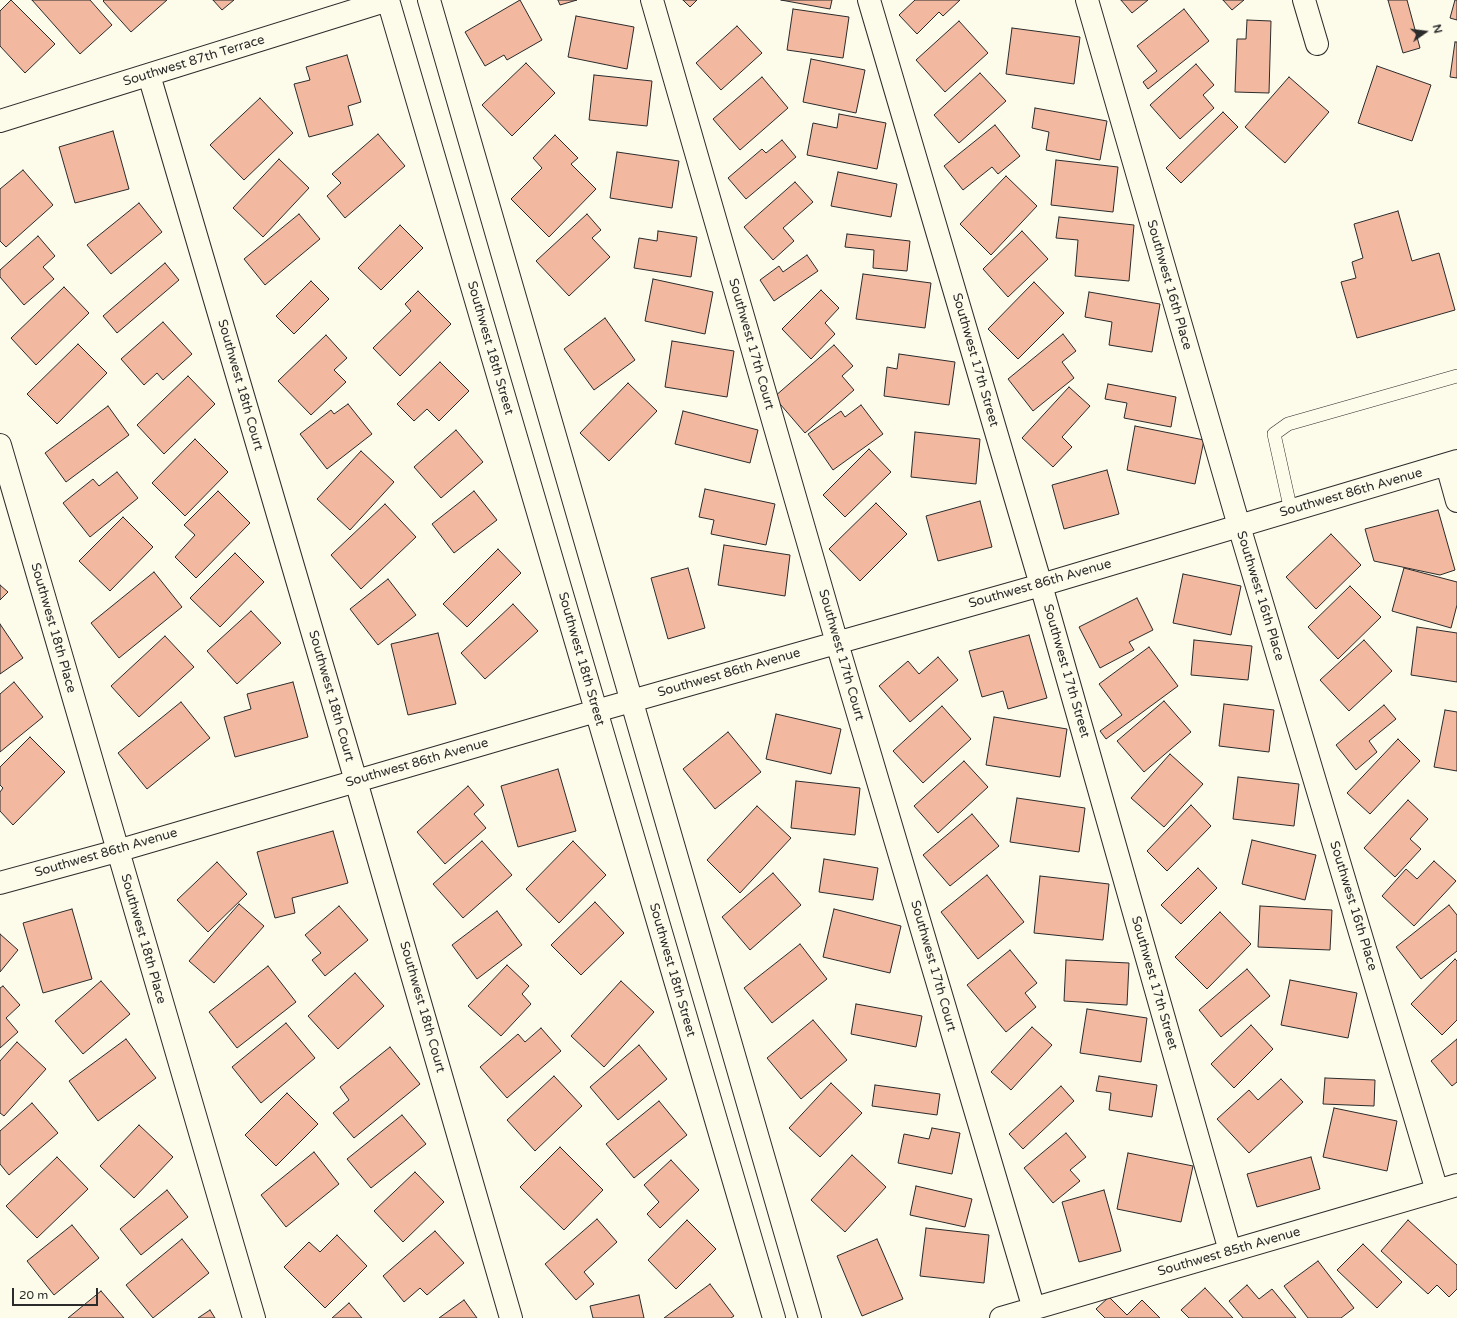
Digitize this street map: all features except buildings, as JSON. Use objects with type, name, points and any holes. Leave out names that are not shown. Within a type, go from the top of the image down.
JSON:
[{"type":"street","name":"Southwest 87th Terrace","points":[[0,121],[388,0]]},
{"type":"street","name":"Southwest 18th Street","points":[[388,0],[774,1318]]},
{"type":"street","points":[[430,0],[810,1318]]},
{"type":"street","name":"Southwest 17th Court","points":[[652,0],[837,643],[1034,1309]]},
{"type":"street","name":"Southwest 17th Street","points":[[870,0],[1041,585],[1230,1252]]},
{"type":"street","name":"Southwest 16th Place","points":[[1087,0],[1239,526],[1447,1188]]},
{"type":"street","points":[[1304,0],[1317,44]]},
{"type":"street","name":"Southwest 18th Court","points":[[149,75],[356,781],[511,1318]]},
{"type":"street","name":"Southwest 18th Place","points":[[0,445],[254,1318]]},
{"type":"street","points":[[1452,463],[1457,501]]},
{"type":"street","name":"Southwest 86th Avenue","points":[[0,883],[117,851],[632,700],[1041,585],[1452,463]]},
{"type":"street","name":"Southwest 85th Avenue","points":[[1001,1318],[1447,1188]]},
{"type":"lane","points":[[1291,511],[1274,434],[1288,424],[1457,376]]}]
